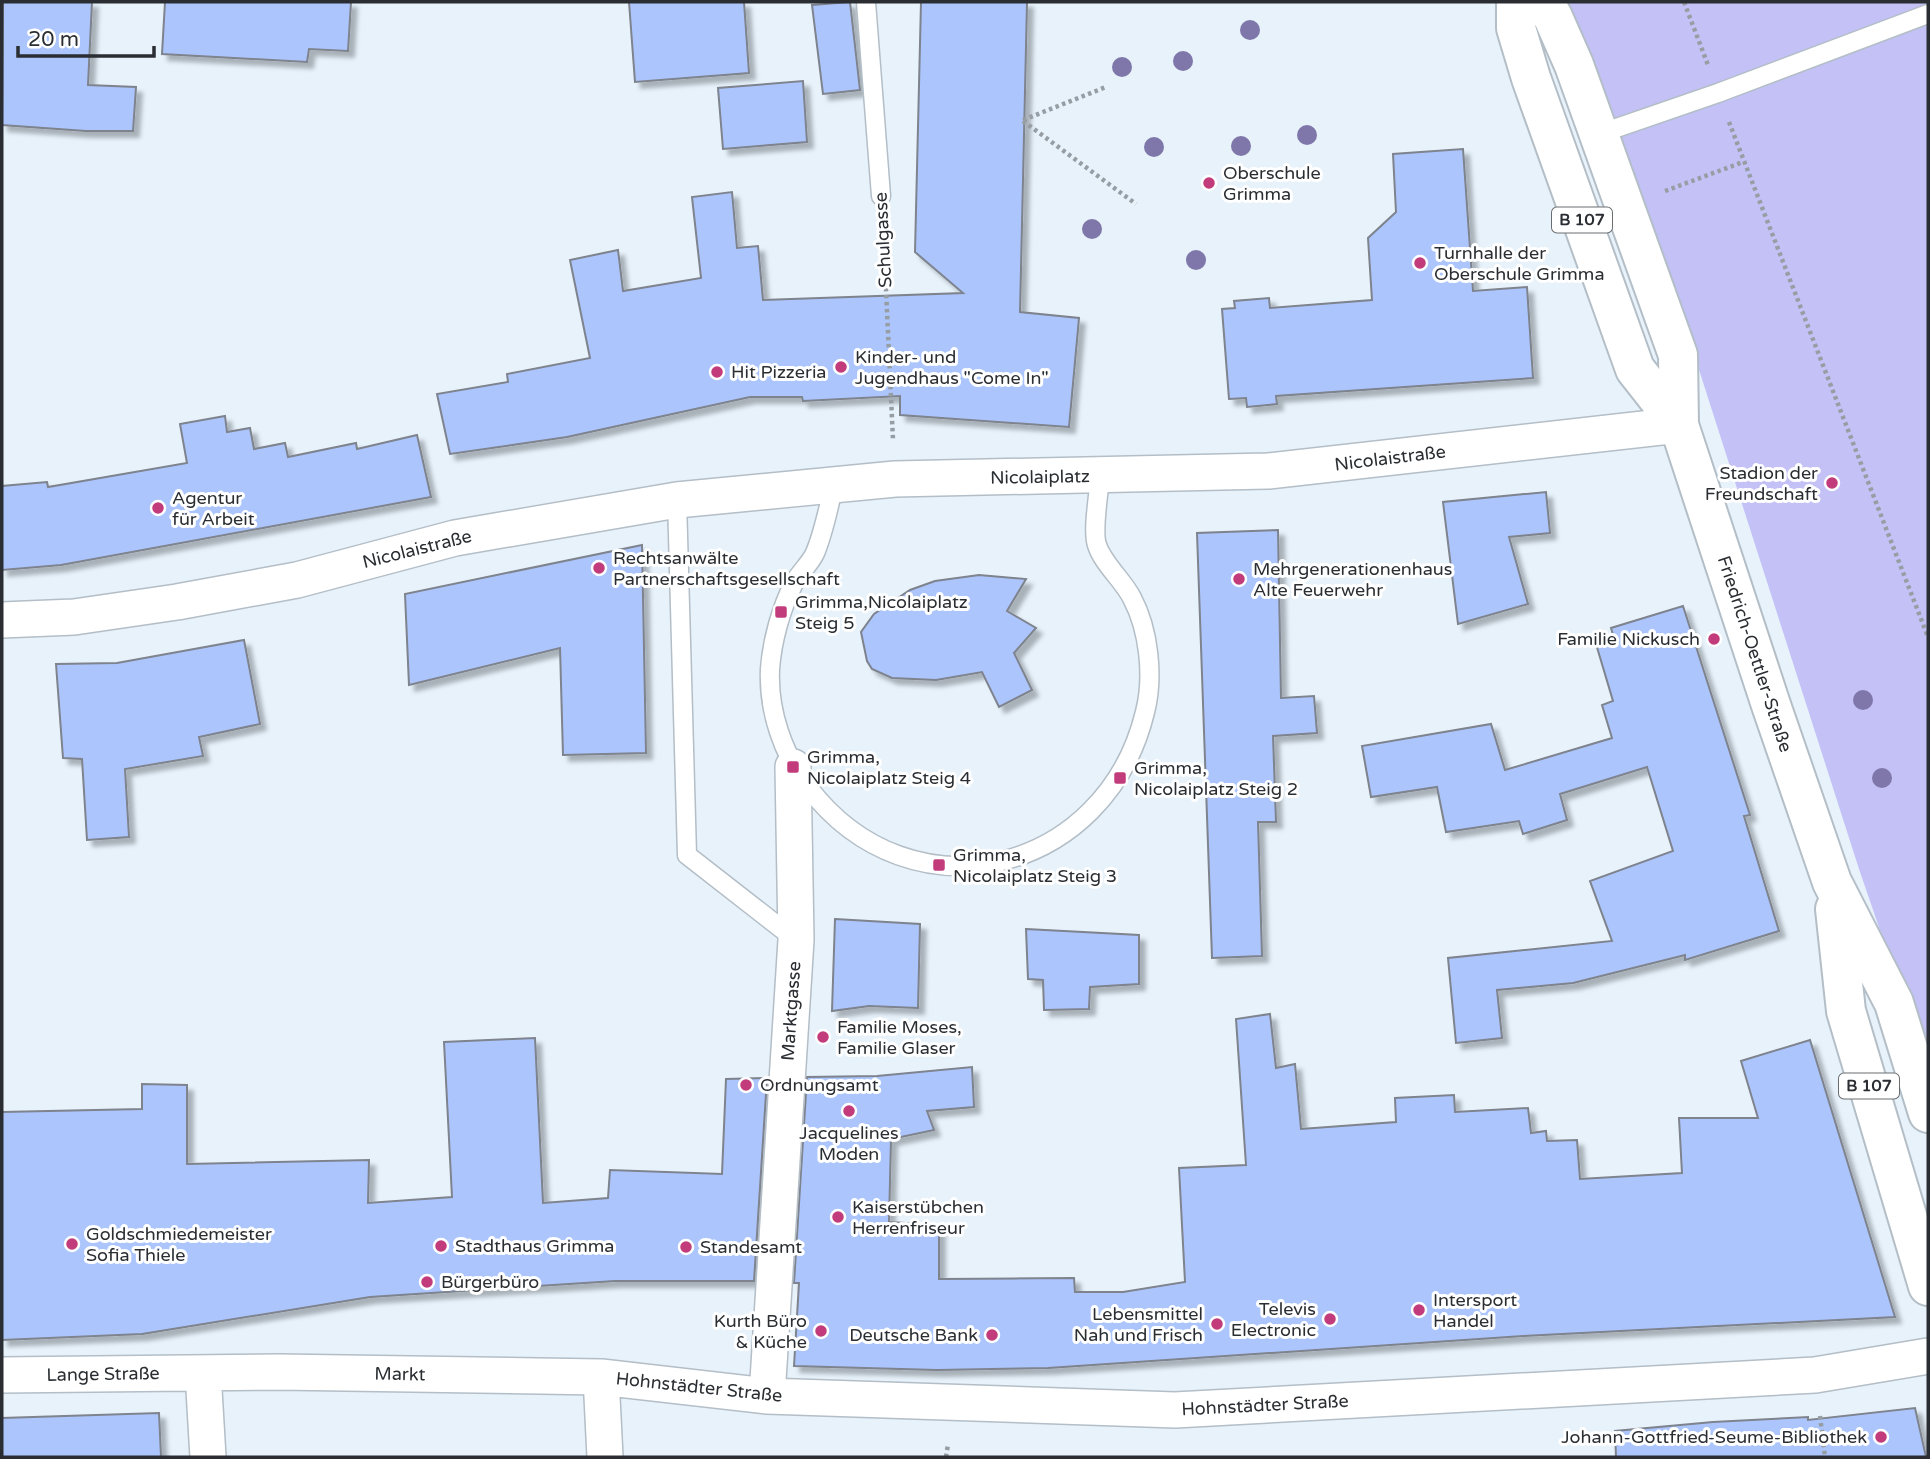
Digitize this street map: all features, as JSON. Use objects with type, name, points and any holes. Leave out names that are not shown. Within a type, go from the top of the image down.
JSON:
[{"type":"main road","name":"Friedrich-Oettler-Straße","points":[[1516,2],[1516,28],[1531,78],[1635,369],[1679,425]]},
{"type":"main road","name":"Friedrich-Oettler-Straße","points":[[1539,2],[1552,15],[1599,134],[1678,355],[1679,425],[1832,882],[1894,1003],[1928,1113]]},
{"type":"main road","name":"Friedrich-Oettler-Straße","points":[[1832,882],[1846,1011],[1928,1286]]},
{"type":"street","name":"Nicolaistraße","points":[[1100,476],[1268,471],[1679,425]]},
{"type":"street","name":"Nicolaiplatz","points":[[834,486],[895,479],[1100,476]]},
{"type":"street","name":"Nicolaistraße","points":[[2,620],[74,617],[177,603],[297,580],[455,538],[677,500],[834,486]]},
{"type":"street","name":"Marktgasse","points":[[767,1396],[796,940],[793,767]]},
{"type":"street","name":"Hohnstädter Straße","points":[[600,1377],[767,1396],[953,1405],[1175,1410],[1815,1375],[1928,1356]]},
{"type":"street","name":"Lange Straße","points":[[2,1375],[204,1373]]},
{"type":"street","name":"Markt","points":[[204,1373],[600,1377]]},
{"type":"street","points":[[204,1373],[208,1457]]},
{"type":"street","points":[[600,1377],[605,1457]]},
{"type":"lane","name":"Schulgasse","points":[[866,2],[881,197]]},
{"type":"lane","points":[[1599,134],[1718,93],[1928,14]]},
{"type":"lane","name":"Nicolaiplatz","points":[[834,486],[815,554],[795,581],[781,612],[770,669],[776,723],[793,767],[825,810],[859,837],[913,860],[939,865],[988,864],[1033,851],[1074,828],[1099,805],[1120,778],[1137,744],[1146,708],[1149,666],[1144,632],[1133,599],[1097,544],[1100,476]]},
{"type":"lane","points":[[677,500],[687,855],[796,940]]},
{"type":"path","points":[[1684,2],[1743,162],[1928,637]]},
{"type":"path","points":[[1106,87],[1023,121],[1136,204]]},
{"type":"path","points":[[1625,206],[1743,162]]},
{"type":"path","name":"Schulgasse","points":[[881,197],[895,479]]},
{"type":"shaded area","name":"Stadion der Freundschaft","points":[[1566,2],[1928,2],[1928,1070],[1859,869],[1693,351]]},
{"type":"building","points":[[3,2],[92,2],[88,85],[136,87],[133,131],[86,131],[2,125]]},
{"type":"building","points":[[165,2],[351,2],[348,51],[309,49],[307,62],[162,54]]},
{"type":"building","points":[[629,2],[744,2],[749,73],[635,82]]},
{"type":"building","points":[[850,2],[860,90],[823,94],[812,5]]},
{"type":"building","points":[[921,2],[1027,2],[1020,312],[1079,318],[1069,427],[900,415],[900,396],[803,401],[802,397],[750,397],[567,437],[450,454],[437,394],[508,382],[507,374],[590,358],[570,260],[618,250],[623,291],[701,278],[692,197],[732,192],[737,248],[758,246],[763,300],[963,293],[915,252]]},
{"type":"building","points":[[803,81],[807,142],[723,149],[718,88]]},
{"type":"building","name":"Turnhalle der Oberschule Grimma","points":[[1463,149],[1473,291],[1527,287],[1533,378],[1276,396],[1277,404],[1247,407],[1246,398],[1229,399],[1222,309],[1235,308],[1234,301],[1269,298],[1270,308],[1372,300],[1368,238],[1396,212],[1393,154]]},
{"type":"building","points":[[225,416],[227,432],[250,428],[254,449],[285,443],[288,457],[356,443],[357,449],[417,435],[431,497],[61,565],[2,570],[2,486],[47,482],[48,487],[187,463],[180,424]]},
{"type":"building","points":[[1546,492],[1550,533],[1509,537],[1528,604],[1458,624],[1443,502]]},
{"type":"building","points":[[1278,530],[1281,698],[1314,696],[1317,733],[1273,736],[1276,822],[1258,822],[1262,956],[1212,958],[1197,533]]},
{"type":"building","points":[[642,545],[646,753],[563,755],[560,648],[409,685],[405,594]]},
{"type":"building","points":[[979,575],[1026,579],[1007,611],[1036,628],[1014,653],[1032,690],[999,707],[982,672],[936,680],[892,678],[872,669],[867,661],[861,632],[874,614],[910,590],[935,581]]},
{"type":"building","points":[[1683,606],[1750,815],[1744,816],[1779,931],[1685,960],[1685,955],[1573,983],[1497,990],[1502,1038],[1456,1043],[1448,958],[1612,941],[1590,881],[1673,851],[1647,767],[1560,794],[1567,820],[1523,834],[1519,821],[1446,832],[1437,787],[1371,797],[1362,746],[1491,724],[1505,770],[1612,738],[1602,705],[1613,701],[1596,644],[1614,638],[1611,628]]},
{"type":"building","points":[[244,640],[260,724],[199,737],[203,756],[125,769],[129,837],[87,840],[82,759],[63,758],[56,664],[117,663]]},
{"type":"building","points":[[835,919],[920,924],[918,1008],[869,1006],[832,1011]]},
{"type":"building","points":[[1026,929],[1139,935],[1139,984],[1090,987],[1089,1009],[1044,1010],[1043,980],[1028,979]]},
{"type":"building","points":[[1270,1014],[1276,1068],[1295,1064],[1301,1129],[1396,1122],[1395,1098],[1454,1095],[1455,1112],[1528,1108],[1531,1133],[1546,1131],[1547,1141],[1577,1140],[1580,1179],[1682,1173],[1679,1118],[1758,1118],[1741,1061],[1810,1040],[1895,1317],[1523,1336],[1048,1368],[937,1370],[794,1366],[799,1283],[794,1283],[807,1077],[877,1076],[972,1067],[974,1107],[927,1111],[934,1130],[891,1139],[889,1222],[939,1225],[939,1279],[1074,1278],[1075,1292],[1123,1292],[1185,1282],[1179,1168],[1246,1165],[1236,1019]]},
{"type":"building","points":[[535,1038],[543,1203],[608,1198],[610,1170],[722,1174],[726,1079],[767,1078],[754,1281],[615,1281],[370,1297],[142,1334],[2,1340],[2,1112],[142,1109],[142,1084],[187,1085],[187,1164],[369,1160],[368,1203],[452,1197],[444,1042]]},
{"type":"building","points":[[1915,1408],[1926,1457],[1616,1457],[1615,1431],[1713,1422],[1808,1417],[1808,1420]]},
{"type":"building","points":[[159,1413],[161,1457],[2,1457],[2,1418]]},
{"type":"place","name":"Oberschule Grimma","points":[[1209,183]]},
{"type":"place","name":"Turnhalle der Oberschule Grimma","points":[[1420,263]]},
{"type":"place","name":"Kinder- und Jugendhaus \"Come In\"","points":[[841,367]]},
{"type":"place","name":"Hit Pizzeria","points":[[717,372]]},
{"type":"place","name":"Stadion der Freundschaft","points":[[1832,483]]},
{"type":"place","name":"Agentur für Arbeit","points":[[158,508]]},
{"type":"place","name":"Rechtsanwälte Partnerschaftsgesellschaft","points":[[599,568]]},
{"type":"place","name":"Mehrgenerationenhaus Alte Feuerwehr","points":[[1239,579]]},
{"type":"place","name":"Grimma,Nicolaiplatz Steig 5","points":[[781,612]]},
{"type":"place","name":"Familie Nickusch","points":[[1714,639]]},
{"type":"place","name":"Grimma, Nicolaiplatz Steig 4","points":[[793,767]]},
{"type":"place","name":"Grimma, Nicolaiplatz Steig 2","points":[[1120,778]]},
{"type":"place","name":"Grimma, Nicolaiplatz Steig 3","points":[[939,865]]},
{"type":"place","name":"Familie Moses, Familie Glaser","points":[[823,1037]]},
{"type":"place","name":"Ordnungsamt","points":[[746,1085]]},
{"type":"place","name":"Jacquelines Moden","points":[[849,1111]]},
{"type":"place","name":"Kaiserstübchen Herrenfriseur","points":[[838,1217]]},
{"type":"place","name":"Goldschmiedemeister Sofia Thiele","points":[[72,1244]]},
{"type":"place","name":"Stadthaus Grimma","points":[[441,1246]]},
{"type":"place","name":"Standesamt","points":[[686,1247]]},
{"type":"place","name":"Bürgerbüro","points":[[427,1282]]},
{"type":"place","name":"Intersport Handel","points":[[1419,1310]]},
{"type":"place","name":"Televis Electronic","points":[[1330,1319]]},
{"type":"place","name":"Lebensmittel Nah und Frisch","points":[[1217,1324]]},
{"type":"place","name":"Kurth Büro & Küche","points":[[821,1331]]},
{"type":"place","name":"Deutsche Bank","points":[[992,1335]]},
{"type":"place","name":"Johann-Gottfried-Seume-Bibliothek","points":[[1881,1437]]}]
